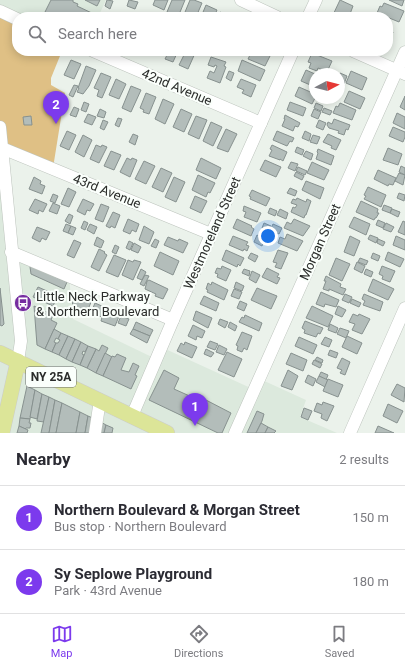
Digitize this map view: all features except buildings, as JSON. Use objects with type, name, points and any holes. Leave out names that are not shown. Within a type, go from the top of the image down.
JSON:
[{"type":"main road","name":"NY 25A","points":[[0,353],[132,416],[150,429],[167,433]]},
{"type":"main road","points":[[2,433],[18,361]]},
{"type":"street","points":[[241,0],[266,12]]},
{"type":"street","points":[[310,12],[316,0]]},
{"type":"street","points":[[0,12],[12,17]]},
{"type":"street","name":"Morgan Street","points":[[235,433],[401,72],[405,52]]},
{"type":"street","name":"42nd Avenue","points":[[105,56],[261,123]]},
{"type":"street","name":"Westmoreland Street","points":[[132,416],[173,320],[291,56]]},
{"type":"street","points":[[364,56],[401,72]]},
{"type":"street","points":[[0,127],[21,344],[18,361]]},
{"type":"street","name":"43rd Avenue","points":[[2,148],[211,234]]},
{"type":"street","points":[[11,252],[173,320]]},
{"type":"street","points":[[350,433],[405,308]]},
{"type":"street","points":[[95,433],[100,400]]},
{"type":"shaded area","points":[[0,0],[106,0],[100,12],[12,12],[12,15],[0,11]]},
{"type":"shaded area","points":[[0,11],[12,17],[12,56],[60,56],[51,78],[51,85],[65,93],[53,168],[2,148],[0,127]]},
{"type":"shaded area","points":[[0,165],[11,252],[69,276],[73,319],[156,359],[161,347],[255,390],[260,379],[306,400],[300,417],[337,433],[0,433]]},
{"type":"place","name":"Sy Seplowe Playground","points":[[56,124]]},
{"type":"place","name":"Little Neck Parkway & Northern Boulevard","points":[[23,303]]},
{"type":"place","name":"Northern Boulevard & Morgan Street","points":[[195,426]]}]
